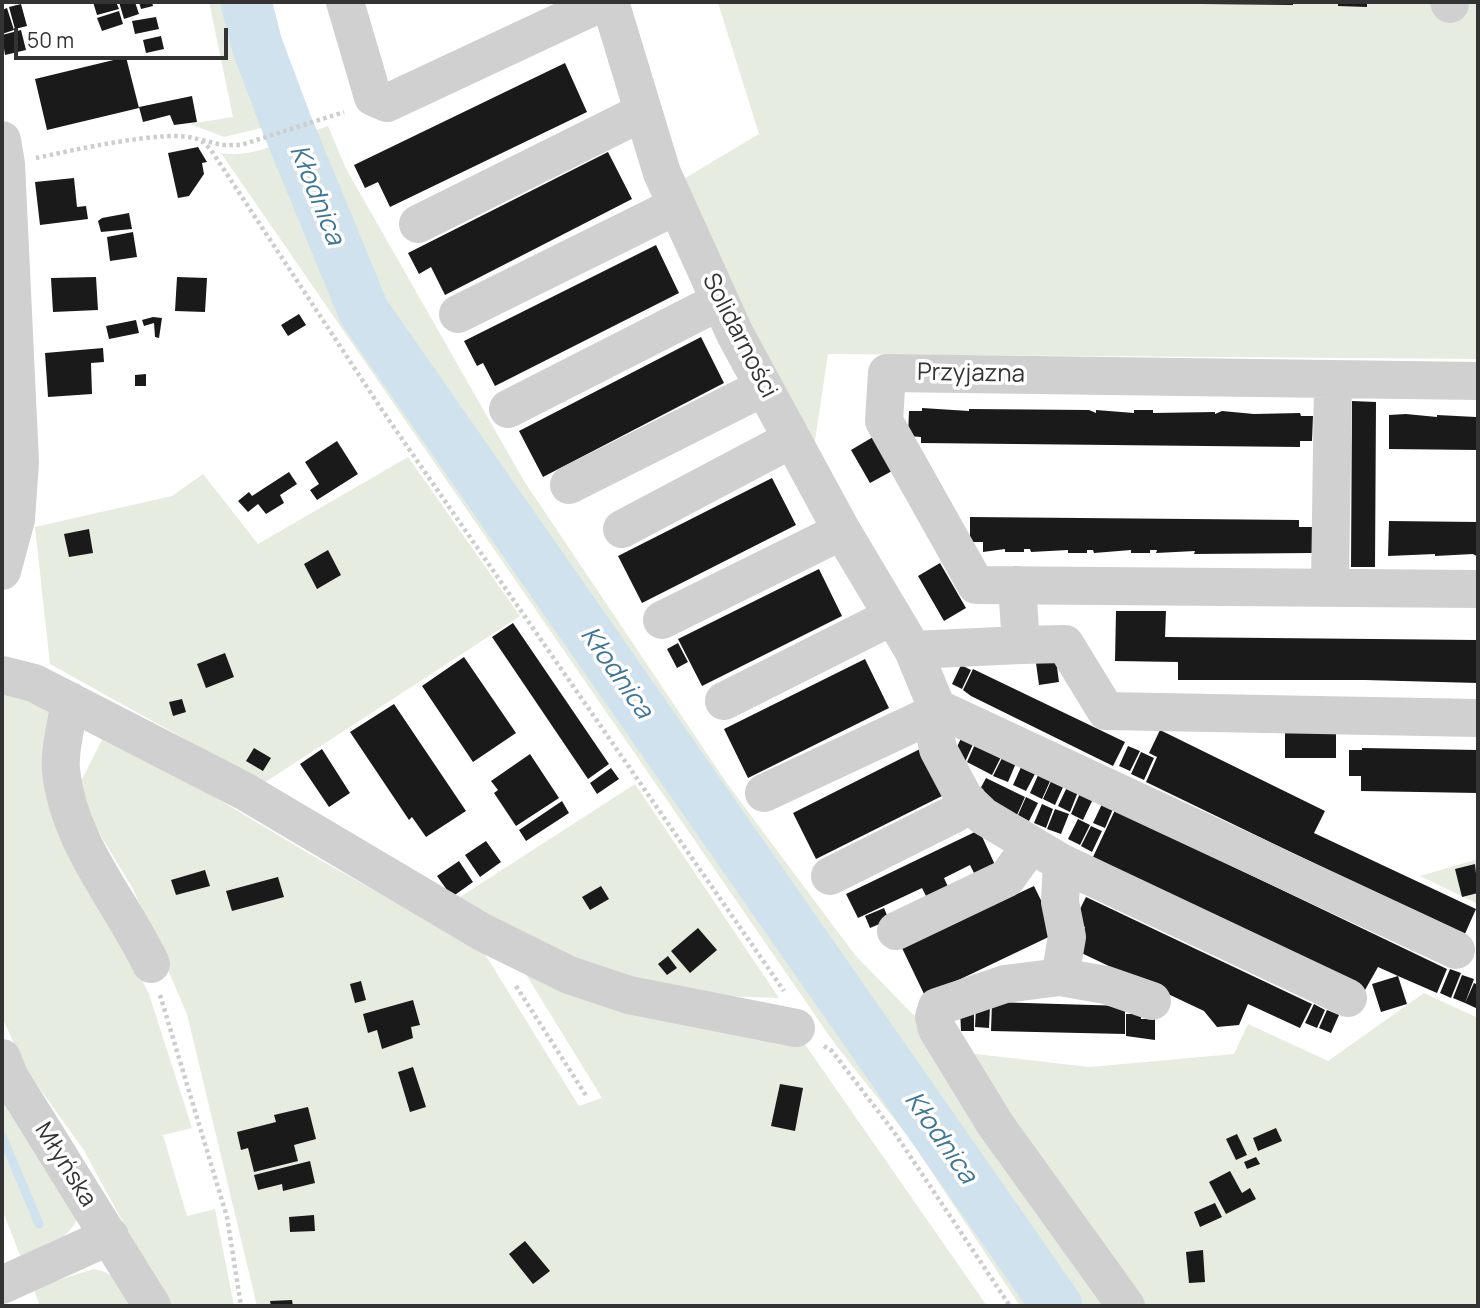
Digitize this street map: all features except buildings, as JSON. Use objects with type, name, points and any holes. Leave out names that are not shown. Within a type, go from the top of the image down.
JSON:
[{"type":"street","points":[[345,2],[373,97],[387,103],[603,2]]},
{"type":"street","name":"Solidarności","points":[[610,2],[662,173],[676,206],[764,387],[842,531],[913,650],[934,711],[938,749],[969,802]]},
{"type":"street","points":[[418,225],[643,112]]},
{"type":"street","points":[[2,571],[16,519],[20,462],[4,152]]},
{"type":"street","points":[[458,314],[676,206]]},
{"type":"street","points":[[508,409],[720,301]]},
{"type":"street","name":"Przyjazna","points":[[1478,381],[887,373],[884,421],[976,585],[1330,585],[1478,589]]},
{"type":"street","points":[[1330,585],[1333,379]]},
{"type":"street","points":[[569,485],[764,387]]},
{"type":"street","points":[[622,529],[792,439]]},
{"type":"street","points":[[662,620],[842,531]]},
{"type":"street","points":[[1017,585],[1021,645]]},
{"type":"street","points":[[724,701],[893,616]]},
{"type":"street","points":[[913,650],[1065,645],[1106,711],[1478,718]]},
{"type":"street","points":[[2,675],[34,683],[244,791],[481,932],[569,975],[629,995],[796,1028]]},
{"type":"street","points":[[70,701],[60,769],[71,814],[92,862],[134,928],[151,964]]},
{"type":"street","points":[[764,793],[934,711],[1456,950]]},
{"type":"street","points":[[830,876],[956,813],[969,802],[983,816],[1046,854],[1348,998]]},
{"type":"street","points":[[896,931],[1007,877],[1046,854]]},
{"type":"street","points":[[1046,854],[1068,937],[1059,977]]},
{"type":"street","points":[[1126,1306],[995,1124],[937,1029],[934,1017],[937,1007],[1005,984],[1059,977],[1106,985],[1152,1001]]},
{"type":"street","name":"Młyńska","points":[[4,1071],[152,1306]]},
{"type":"street","points":[[2,1286],[110,1236]]},
{"type":"path","points":[[4,152],[184,136],[222,145],[257,141],[339,115]]},
{"type":"path","points":[[200,139],[213,153],[382,410],[788,998],[796,1028],[832,1051],[894,1132],[1010,1306]]},
{"type":"path","points":[[151,964],[227,1217],[241,1306]]},
{"type":"path","points":[[510,976],[587,1097]]},
{"type":"shaded area","points":[[209,2],[239,2],[278,124],[224,137],[190,124],[233,117]]},
{"type":"shaded area","points":[[1478,2],[1478,359],[828,354],[813,454],[680,181],[759,134],[718,3]]},
{"type":"shaded area","points":[[328,126],[345,167],[524,481],[726,782],[855,955],[937,1039],[1113,1306],[1076,1306],[741,820],[384,312],[347,240],[305,134]]},
{"type":"shaded area","points":[[285,142],[355,311],[1048,1306],[1020,1306],[910,1139],[835,1044],[221,153],[246,153]]},
{"type":"shaded area","points":[[408,457],[520,616],[264,783],[50,664],[35,527],[172,496],[203,474],[258,544]]},
{"type":"shaded area","points":[[2,687],[58,708],[102,900],[149,994],[192,1128],[163,1135],[187,1216],[215,1209],[234,1306],[169,1306],[83,1149],[25,1068],[2,1017]]},
{"type":"shaded area","points":[[106,732],[313,856],[483,951],[579,1106],[602,1098],[516,958],[804,1043],[987,1306],[257,1306],[187,1014],[133,889],[83,806],[79,785]]},
{"type":"shaded area","points":[[635,784],[779,998],[691,995],[588,964],[457,899]]},
{"type":"shaded area","points":[[1478,859],[1478,904],[1420,876]]},
{"type":"shaded area","points":[[1424,993],[1478,1018],[1478,1306],[1136,1306],[949,1051],[1090,1067],[1234,1054],[1248,1024],[1328,1061]]},
{"type":"shaded area","points":[[2,1101],[77,1220],[60,1239],[21,1258],[2,1209]]},
{"type":"shaded area","points":[[94,1269],[113,1278],[134,1306],[40,1306],[33,1288]]},
{"type":"waterway","name":"Kłodnica","points":[[246,2],[257,45],[287,125],[364,312],[1057,1306]]},
{"type":"waterway","points":[[2,1136],[39,1224]]}]
